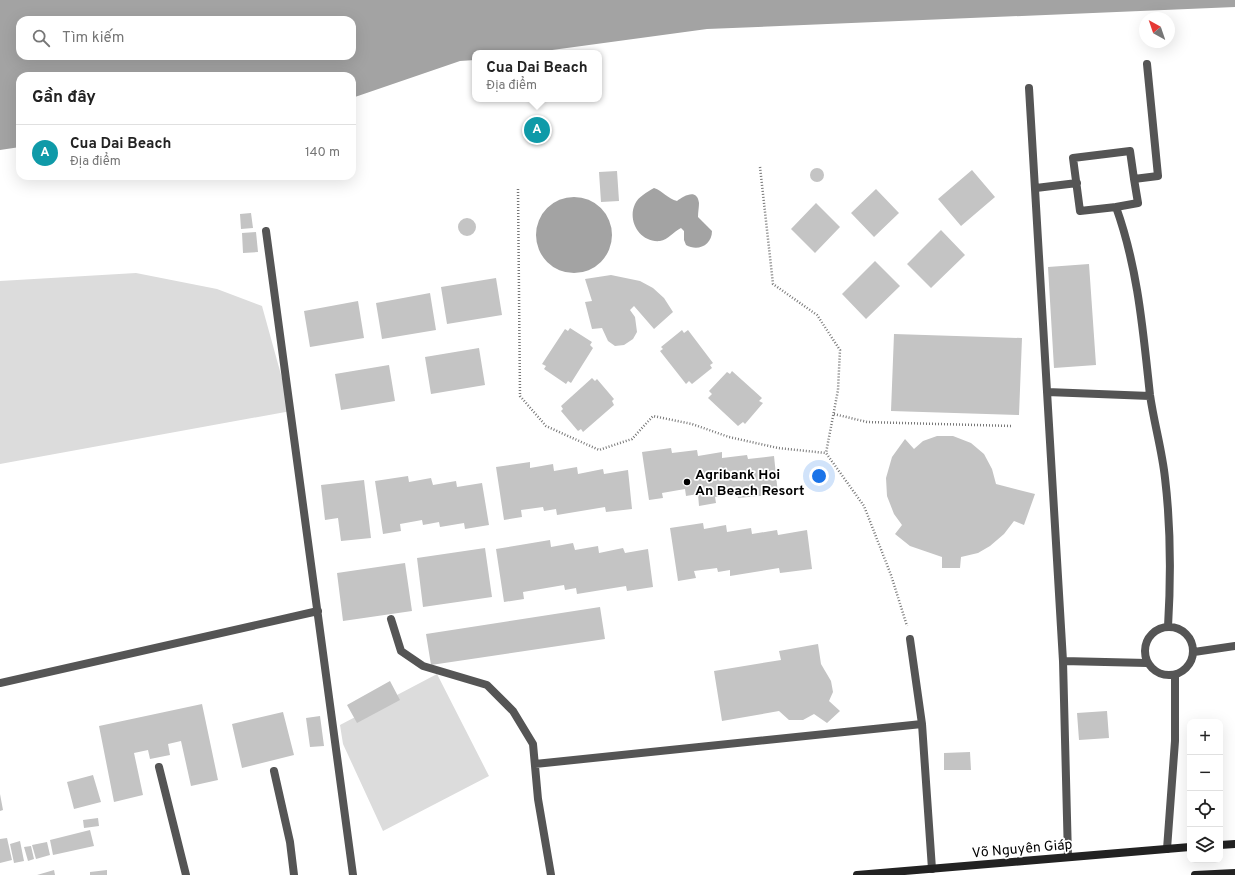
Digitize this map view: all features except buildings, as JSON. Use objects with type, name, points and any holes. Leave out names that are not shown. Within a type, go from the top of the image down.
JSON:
[{"type":"main road","points":[[1223,845],[1235,844]]},
{"type":"main road","name":"Võ Nguyên Giáp","points":[[857,875],[932,872],[1068,857],[1187,847]]},
{"type":"main road","points":[[1195,875],[1235,872]]},
{"type":"street","points":[[1134,179],[1158,176],[1147,64]]},
{"type":"street","points":[[1030,88],[1063,661],[1068,857]]},
{"type":"street","points":[[1130,151],[1138,203],[1080,211],[1077,183],[1074,158],[1130,151]]},
{"type":"street","points":[[1036,188],[1077,183]]},
{"type":"street","points":[[1116,207],[1125,233],[1136,281],[1146,351],[1150,396],[1165,477],[1170,525],[1168,627]]},
{"type":"street","points":[[266,230],[353,875]]},
{"type":"street","points":[[1047,392],[1150,396]]},
{"type":"street","points":[[0,682],[318,611]]},
{"type":"street","points":[[391,619],[401,650],[423,666],[487,685],[513,711],[534,744],[538,799],[551,875]]},
{"type":"street","points":[[1168,627],[1176,628],[1189,637],[1194,652],[1188,667],[1175,676],[1159,674],[1147,663],[1145,647],[1153,633],[1168,627]]},
{"type":"street","points":[[910,638],[922,724],[932,872]]},
{"type":"street","points":[[1194,652],[1235,646]]},
{"type":"street","points":[[1063,661],[1147,663]]},
{"type":"street","points":[[1167,848],[1175,741],[1175,676]]},
{"type":"street","points":[[535,764],[922,724]]},
{"type":"street","points":[[159,767],[186,875]]},
{"type":"street","points":[[274,770],[290,842],[294,875]]},
{"type":"path","points":[[760,167],[774,284],[817,315],[840,350],[838,390],[826,453]]},
{"type":"path","points":[[518,189],[520,396],[546,426],[599,450],[632,439],[653,416],[692,424],[729,437],[764,445],[826,453],[864,506],[891,575],[910,638]]},
{"type":"path","points":[[834,414],[867,422],[1012,426]]},
{"type":"shaded area","points":[[0,0],[1235,0],[1235,7],[707,29],[552,50],[472,50],[472,60],[460,61],[356,97],[356,72],[16,72],[16,148],[0,150]]},
{"type":"shaded area","points":[[654,188],[671,199],[677,201],[690,194],[693,194],[698,198],[698,217],[712,231],[710,240],[704,246],[695,248],[686,245],[684,240],[684,231],[681,228],[666,239],[660,241],[653,241],[641,235],[634,224],[633,211],[638,199]]},
{"type":"shaded area","points":[[574,197],[588,200],[601,208],[609,221],[612,235],[609,249],[601,262],[588,270],[574,273],[560,270],[547,262],[539,249],[536,235],[539,221],[547,208],[560,200]]},
{"type":"shaded area","points":[[136,273],[217,289],[262,306],[291,411],[0,464],[0,281]]},
{"type":"shaded area","points":[[437,674],[489,776],[383,831],[343,744],[340,725]]},
{"type":"place","name":"Cua Dai Beach","points":[[537,130]]},
{"type":"place","name":"Agribank Hoi An Beach Resort","points":[[687,482]]}]
